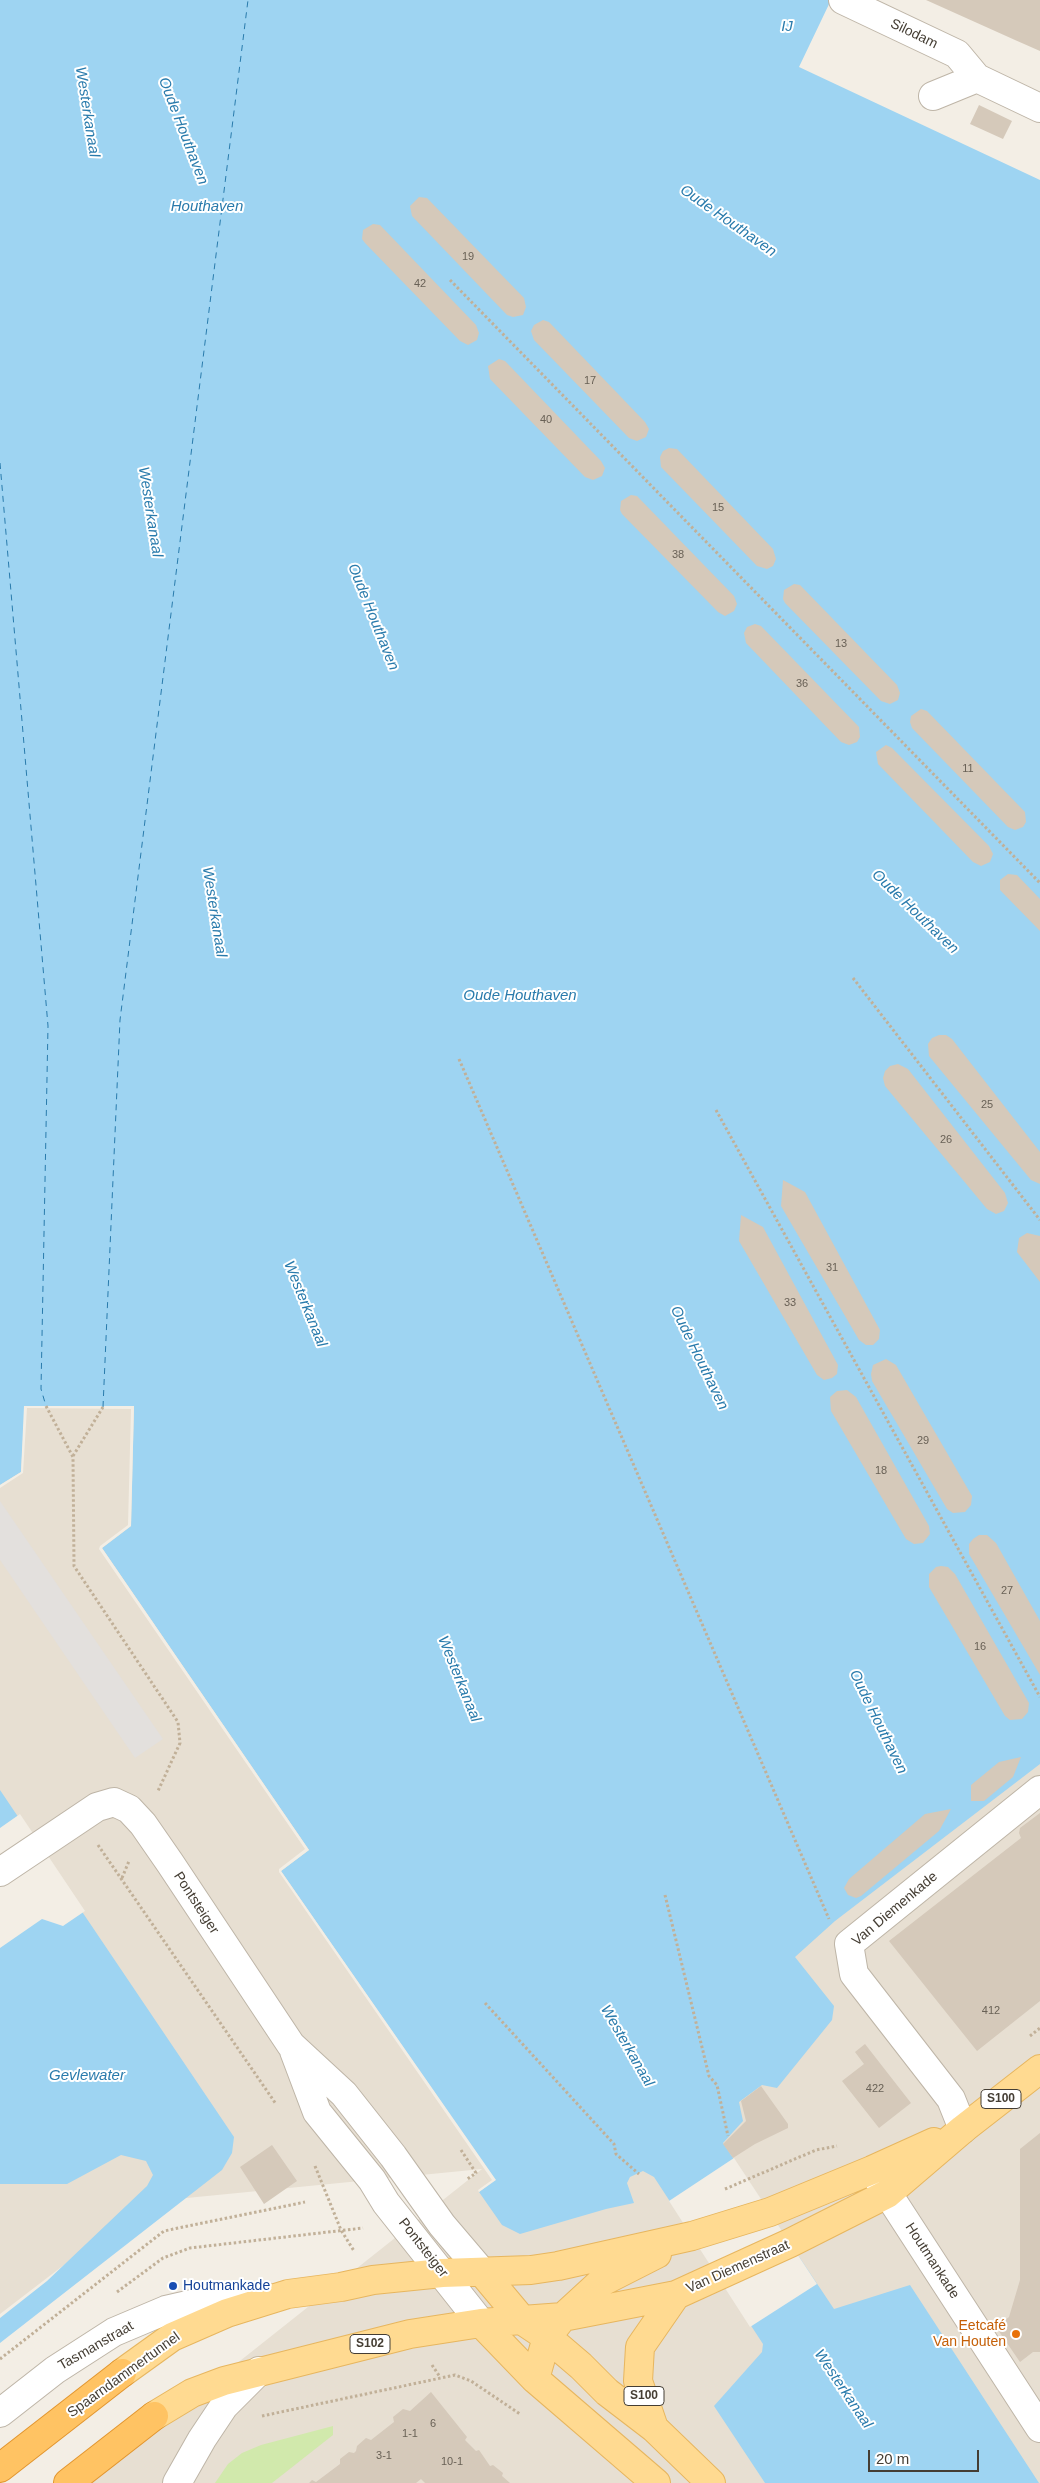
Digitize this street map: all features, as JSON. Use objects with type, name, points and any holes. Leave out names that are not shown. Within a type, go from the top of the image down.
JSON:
[{"type":"highway","name":"Spaarndammertunnel","points":[[0,2468],[122,2373]]},
{"type":"highway","name":"S102","points":[[68,2483],[154,2416]]},
{"type":"main road","name":"Van Diemenstraat","points":[[481,2323],[522,2320],[555,2327],[676,2295],[718,2276],[790,2243],[887,2194],[1040,2069]]},
{"type":"main road","name":"Van Diemenstraat","points":[[442,2273],[558,2266],[692,2236],[770,2212],[963,2130]]},
{"type":"main road","name":"S100","points":[[692,2236],[600,2283],[555,2327],[581,2366],[606,2392],[654,2428],[711,2483]]},
{"type":"main road","points":[[482,2272],[522,2320]]},
{"type":"main road","name":"Tasmanstraat","points":[[288,2294],[342,2287],[373,2280],[442,2273]]},
{"type":"main road","name":"Spaarndammertunnel","points":[[122,2373],[172,2338],[227,2313],[288,2294]]},
{"type":"main road","name":"S100","points":[[654,2428],[638,2381],[640,2347],[676,2295]]},
{"type":"main road","points":[[481,2323],[536,2379],[656,2483]]},
{"type":"main road","name":"S102","points":[[154,2416],[192,2393],[259,2371],[410,2334],[481,2323]]},
{"type":"main road","points":[[536,2379],[555,2327]]},
{"type":"street","name":"Silodam","points":[[843,0],[957,54],[977,78],[1040,108]]},
{"type":"street","points":[[933,96],[977,78]]},
{"type":"street","name":"Van Diemenkade","points":[[963,2130],[950,2098],[854,1974],[849,1944],[1040,1790]]},
{"type":"street","name":"Pontsteiger","points":[[79,1819],[97,1807],[114,1802],[129,1809],[143,1824],[291,2045],[317,2112],[372,2180],[386,2203],[481,2323]]},
{"type":"street","points":[[0,1872],[79,1819]]},
{"type":"street","name":"Pontsteiger","points":[[291,2045],[344,2094],[393,2156],[442,2226],[482,2272]]},
{"type":"street","name":"Houtmankade","points":[[872,2170],[1039,2424]]},
{"type":"street","name":"Tasmanstraat","points":[[0,2413],[55,2370],[107,2337],[166,2310],[210,2300],[288,2294]]},
{"type":"street","points":[[177,2483],[202,2439],[224,2406],[259,2371]]},
{"type":"path","points":[[450,280],[1040,884]]},
{"type":"path","points":[[853,978],[1040,1220]]},
{"type":"path","points":[[459,1059],[829,1920],[849,1944]]},
{"type":"path","points":[[716,1110],[1040,1697]]},
{"type":"path","points":[[46,1406],[73,1457],[74,1566],[178,1722],[180,1743],[143,1824]]},
{"type":"path","points":[[73,1457],[103,1407]]},
{"type":"path","points":[[79,1819],[278,2105]]},
{"type":"path","points":[[665,1894],[709,2076],[717,2085],[728,2136]]},
{"type":"path","points":[[485,2002],[614,2144],[616,2154],[639,2174]]},
{"type":"path","points":[[461,2150],[476,2173],[466,2180]]},
{"type":"path","points":[[314,2162],[340,2230]]},
{"type":"path","points":[[0,2359],[164,2231],[305,2202]]},
{"type":"path","points":[[254,2418],[455,2375],[471,2380],[497,2397]]},
{"type":"shaded area","points":[[0,1396],[154,1396],[1040,1728],[1040,2483],[86,2483],[482,2169],[146,2202],[0,2314]]},
{"type":"shaded area","points":[[0,1501],[163,1739],[135,1758],[0,1560]]},
{"type":"green space","points":[[333,2426],[333,2435],[272,2483],[215,2483],[228,2464],[242,2453],[261,2445]]},
{"type":"water","name":"Oude Houthaven","points":[[0,0],[831,0],[799,67],[1040,180],[1040,1764],[835,1921],[795,1957],[834,2006],[832,2020],[777,2088],[762,2085],[739,2102],[743,2121],[723,2143],[834,2309],[910,2285],[1039,2483],[765,2483],[714,2406],[762,2352],[763,2344],[654,2177],[643,2171],[630,2177],[627,2183],[634,2203],[606,2209],[520,2234],[502,2225],[479,2192],[495,2180],[281,1871],[309,1850],[102,1548],[131,1526],[134,1406],[25,1406],[21,1472],[0,1485]]},
{"type":"water","name":"Gevlewater","points":[[0,1790],[234,2137],[232,2153],[222,2170],[0,2343],[0,2318],[47,2281],[147,2186],[153,2175],[146,2161],[121,2155],[67,2184],[0,2184]]},
{"type":"pier","points":[[24,1406],[134,1406],[131,1526],[102,1548],[309,1850],[281,1871],[496,2180],[479,2192],[478,2190],[492,2180],[279,1872],[279,1869],[305,1849],[99,1549],[100,1546],[128,1525],[131,1409],[27,1408],[23,1473],[0,1488],[0,1485],[21,1472]]},
{"type":"pier","points":[[20,1814],[85,1911],[63,1926],[42,1919],[0,1948],[0,1828]]},
{"type":"pier","points":[[734,2158],[817,2284],[750,2327],[669,2201]]},
{"type":"building","points":[[926,0],[1040,0],[1040,51],[1015,40]]},
{"type":"building","points":[[979,105],[1012,121],[1003,139],[970,124]]},
{"type":"building","points":[[419,197],[427,198],[524,298],[526,307],[523,315],[513,317],[507,315],[412,216],[410,206]]},
{"type":"building","points":[[373,224],[380,225],[476,325],[479,333],[477,340],[468,345],[460,341],[365,243],[362,239],[363,230]]},
{"type":"building","points":[[543,320],[549,322],[645,422],[649,429],[646,437],[637,441],[629,438],[534,340],[531,331],[534,325]]},
{"type":"building","points":[[499,359],[505,361],[601,461],[605,468],[602,476],[593,480],[585,477],[490,379],[488,366]]},
{"type":"building","points":[[669,448],[677,449],[773,549],[776,559],[773,566],[767,569],[757,566],[661,467],[660,457],[663,451]]},
{"type":"building","points":[[631,495],[637,496],[734,596],[737,604],[734,611],[725,616],[718,612],[622,514],[620,510],[621,501]]},
{"type":"building","points":[[794,584],[800,585],[897,685],[900,693],[898,700],[890,704],[881,701],[785,603],[783,599],[784,590]]},
{"type":"building","points":[[755,624],[761,626],[859,727],[860,737],[857,742],[849,745],[841,742],[746,643],[744,633],[747,627]]},
{"type":"building","points":[[921,709],[927,711],[1025,812],[1026,822],[1023,827],[1015,830],[1008,827],[912,728],[911,716]]},
{"type":"building","points":[[886,745],[892,748],[989,846],[993,854],[990,862],[981,866],[973,862],[878,764],[876,752]]},
{"type":"building","points":[[1008,874],[1017,875],[1040,899],[1040,931],[1000,890],[1000,880]]},
{"type":"building","points":[[946,1035],[952,1039],[1040,1152],[1040,1184],[1031,1180],[929,1056],[928,1044],[932,1038]]},
{"type":"building","points":[[898,1064],[908,1069],[1005,1193],[1008,1203],[1004,1211],[996,1214],[987,1209],[885,1086],[883,1078],[885,1071],[890,1066]]},
{"type":"building","points":[[783,1180],[805,1192],[880,1330],[879,1339],[873,1345],[866,1345],[859,1340],[781,1206]]},
{"type":"building","points":[[741,1215],[763,1227],[838,1365],[837,1374],[832,1378],[824,1380],[817,1375],[739,1241]]},
{"type":"building","points":[[1027,1233],[1040,1236],[1040,1282],[1017,1252],[1019,1238]]},
{"type":"building","points":[[886,1359],[896,1365],[972,1496],[971,1505],[965,1512],[953,1513],[947,1509],[872,1381],[873,1365]]},
{"type":"building","points":[[847,1390],[856,1397],[929,1526],[930,1534],[923,1543],[914,1544],[906,1539],[831,1411],[830,1397],[837,1391]]},
{"type":"building","points":[[979,1535],[987,1535],[996,1543],[1040,1621],[1040,1675],[969,1554],[969,1544],[973,1539]]},
{"type":"building","points":[[936,1567],[948,1567],[955,1574],[1029,1703],[1028,1712],[1022,1719],[1010,1720],[1005,1716],[929,1587],[929,1574]]},
{"type":"building","points":[[1021,1757],[1013,1777],[984,1801],[971,1801],[971,1785],[999,1762]]},
{"type":"building","points":[[951,1809],[939,1831],[861,1896],[856,1898],[848,1895],[844,1888],[849,1879],[925,1814]]},
{"type":"building","points":[[1040,1813],[1040,2001],[977,2051],[889,1941],[1021,1838],[1020,1828]]},
{"type":"building","points":[[865,2044],[911,2103],[879,2128],[842,2081],[864,2064],[855,2052]]},
{"type":"building","points":[[761,2086],[788,2124],[788,2128],[755,2144],[733,2158],[723,2144],[746,2121],[741,2101]]},
{"type":"building","points":[[1040,2133],[1040,2352],[1033,2352],[1020,2362],[996,2327],[1009,2317],[1020,2280],[1020,2149]]},
{"type":"building","points":[[272,2145],[297,2181],[264,2204],[240,2167]]},
{"type":"building","points":[[431,2392],[467,2437],[465,2440],[476,2451],[479,2450],[490,2466],[493,2465],[503,2473],[502,2476],[510,2483],[425,2483],[421,2479],[416,2483],[309,2483],[312,2480],[316,2482],[340,2464],[340,2459],[349,2452],[354,2453],[357,2446],[366,2438],[371,2440],[394,2422],[393,2417],[403,2409],[410,2411]]},
{"type":"ferry route","points":[[103,1407],[120,1020],[248,0]]},
{"type":"ferry route","points":[[0,463],[48,1026],[41,1389],[46,1406]]},
{"type":"place","name":"Houtmankade","points":[[173,2286]]},
{"type":"place","name":"Eetcafé Van Houten","points":[[1016,2334]]},
{"type":"water label","name":"IJ","points":[[787,27]]},
{"type":"water label","name":"Westerkanaal","points":[[87,112]]},
{"type":"water label","name":"Houthaven","points":[[207,207]]},
{"type":"water label","name":"Westerkanaal","points":[[150,512]]},
{"type":"water label","name":"Westerkanaal","points":[[214,912]]},
{"type":"water label","name":"Westerkanaal","points":[[305,1304]]},
{"type":"water label","name":"Westerkanaal","points":[[459,1679]]},
{"type":"water label","name":"Westerkanaal","points":[[627,2046]]},
{"type":"water label","name":"Westerkanaal","points":[[843,2389]]}]
